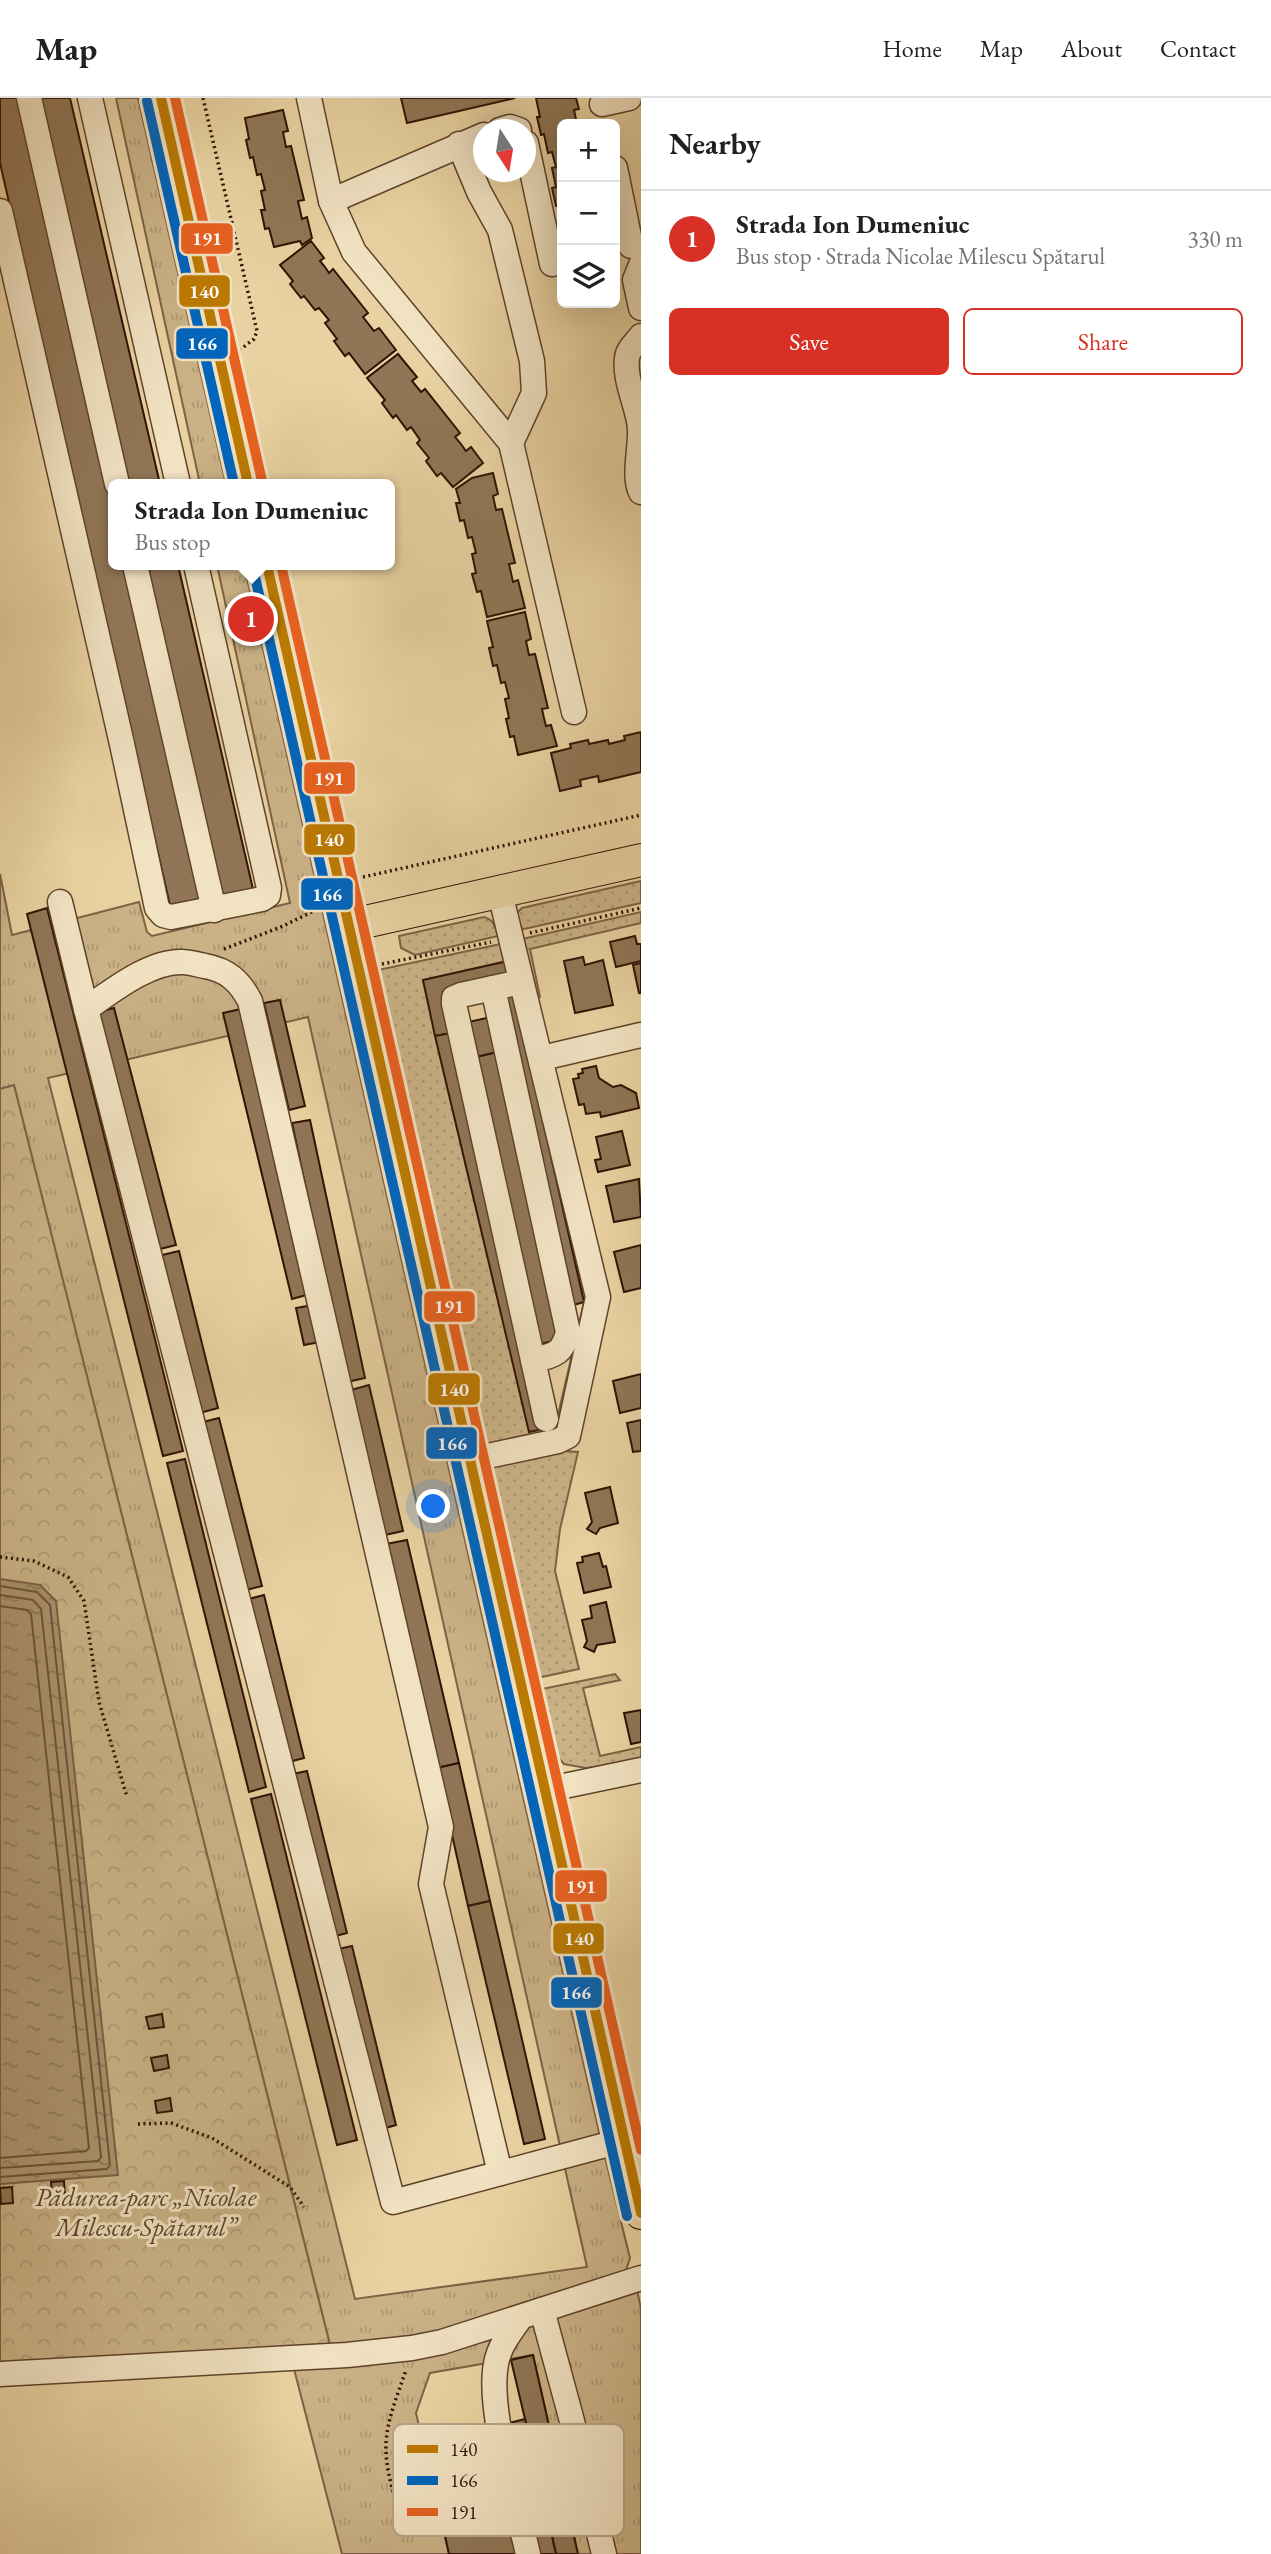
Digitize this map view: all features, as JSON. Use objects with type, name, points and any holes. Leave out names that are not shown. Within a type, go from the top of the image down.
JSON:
[{"type":"main road","points":[[161,98],[247,479]]},
{"type":"main road","points":[[268,570],[641,2213]]},
{"type":"main road","points":[[342,902],[500,893],[641,860]]},
{"type":"street","points":[[30,98],[116,479]]},
{"type":"street","points":[[90,98],[177,479]]},
{"type":"street","points":[[309,98],[331,201],[354,252],[511,443],[574,712]]},
{"type":"street","points":[[602,109],[629,98]]},
{"type":"street","points":[[331,201],[473,139]]},
{"type":"street","points":[[459,144],[479,191],[500,230],[532,361],[534,393],[511,443]]},
{"type":"street","points":[[534,182],[552,264]]},
{"type":"street","points":[[618,182],[636,255],[635,280],[641,308]]},
{"type":"street","points":[[0,211],[157,908],[163,915],[171,917],[262,899],[268,895],[269,888],[197,570]]},
{"type":"street","points":[[641,336],[627,355],[627,368],[640,427],[641,452],[636,475],[641,492]]},
{"type":"street","points":[[136,570],[214,910]]},
{"type":"street","points":[[469,1460],[558,1441],[568,1436],[598,1297],[500,893]]},
{"type":"street","points":[[60,902],[393,2202],[624,2140]]},
{"type":"street","points":[[86,1009],[151,969],[182,961],[211,967],[230,975],[242,985],[250,1002],[441,1827],[431,1884],[500,2173]]},
{"type":"street","points":[[521,982],[461,995],[454,998],[454,1004],[546,1419]]},
{"type":"street","points":[[493,988],[568,1332],[564,1345],[556,1354],[533,1360]]},
{"type":"street","points":[[542,1058],[641,1035]]},
{"type":"street","points":[[545,1790],[641,1770]]},
{"type":"street","points":[[0,2374],[347,2355],[412,2348],[442,2342],[641,2278]]},
{"type":"street","points":[[501,2424],[494,2393],[496,2363],[503,2342],[531,2313]]},
{"type":"street","points":[[531,2313],[573,2424]]},
{"type":"street","points":[[524,2536],[528,2554]]},
{"type":"street","points":[[600,2536],[604,2554]]},
{"type":"path","points":[[203,98],[257,331],[249,345],[220,360]]},
{"type":"path","points":[[218,951],[342,902],[641,815]]},
{"type":"path","points":[[0,1557],[34,1561],[68,1577],[84,1601],[99,1702],[127,1797]]},
{"type":"path","points":[[138,2124],[171,2123],[212,2138],[290,2187],[304,2207]]},
{"type":"path","points":[[393,2489],[386,2444],[389,2422],[412,2348]]},
{"type":"green space","points":[[116,98],[138,98],[225,479],[199,479]]},
{"type":"green space","points":[[218,570],[245,570],[600,2136],[560,2146],[308,1017],[48,1078],[355,2299],[587,2267],[564,2164],[604,2153],[630,2258],[626,2270],[613,2277],[469,2327],[331,2349],[14,1086],[0,1089],[0,874],[12,935],[139,902],[147,932],[152,936],[290,903]]},
{"type":"green space","points":[[641,881],[641,903],[515,931],[515,915],[522,908]]},
{"type":"green space","points":[[641,912],[641,923],[530,949],[540,997],[534,997],[518,940]]},
{"type":"green space","points":[[484,917],[495,926],[498,936],[415,955],[401,948],[399,936]]},
{"type":"green space","points":[[501,944],[508,961],[423,980],[529,1431],[556,1424],[584,1302],[514,993],[589,1296],[560,1426],[554,1431],[487,1446],[378,970]]},
{"type":"green space","name":"Pădurea-parc „Nicolae Milescu-Spătarul”","points":[[14,1085],[331,2349],[0,2367],[0,1089]]},
{"type":"green space","points":[[551,1450],[578,1452],[560,1529],[555,1571],[579,1669],[537,1678],[488,1461]]},
{"type":"green space","points":[[615,1674],[620,1680],[583,1688],[600,1756],[641,1747],[641,1761],[586,1768],[564,1764],[555,1754],[542,1689]]},
{"type":"green space","points":[[637,2290],[641,2309],[641,2554],[578,2554],[574,2536],[624,2536],[624,2424],[549,2424],[533,2355],[503,2360],[526,2328]]},
{"type":"green space","points":[[495,2339],[487,2363],[430,2373],[416,2413],[419,2424],[393,2424],[393,2536],[445,2536],[449,2554],[342,2554],[294,2369],[429,2354]]},
{"type":"water","points":[[0,1579],[40,1585],[56,1601],[118,2175],[0,2184]]},
{"type":"building","points":[[0,98],[20,98],[108,484],[108,570],[127,570],[203,903],[171,910],[0,163]]},
{"type":"building","points":[[37,98],[70,98],[159,479],[125,479]]},
{"type":"building","points":[[401,98],[515,98],[407,123]]},
{"type":"building","points":[[536,98],[576,98],[579,109],[574,110],[576,119],[557,119],[557,206],[552,188],[556,187],[552,168],[556,167],[552,152],[548,153],[544,134],[541,135],[537,117],[540,117]]},
{"type":"building","points":[[283,110],[288,131],[283,132],[286,147],[291,146],[304,200],[298,201],[302,219],[307,217],[312,238],[302,245],[300,241],[274,247],[269,228],[265,229],[261,191],[265,190],[261,174],[257,175],[253,157],[250,158],[245,118]]},
{"type":"building","points":[[311,241],[324,258],[320,261],[329,273],[333,269],[368,313],[363,317],[374,331],[379,328],[396,350],[365,374],[349,353],[345,356],[334,341],[337,339],[325,323],[329,320],[319,308],[315,310],[304,296],[301,298],[290,284],[293,281],[280,265]]},
{"type":"building","points":[[398,354],[417,377],[412,381],[421,392],[425,389],[460,433],[455,437],[466,451],[471,447],[483,463],[453,487],[441,473],[437,476],[426,461],[429,458],[417,443],[420,440],[411,427],[407,430],[396,415],[393,418],[382,403],[385,400],[367,378]]},
{"type":"building","points":[[493,473],[498,494],[493,496],[496,510],[502,509],[515,563],[509,564],[513,582],[518,580],[525,608],[487,617],[481,591],[477,592],[472,574],[476,573],[472,554],[476,553],[472,537],[468,538],[464,520],[460,521],[456,503],[460,503],[456,489],[472,478]]},
{"type":"building","points":[[146,570],[179,570],[253,889],[221,897]]},
{"type":"building","points":[[525,612],[531,639],[526,641],[529,655],[535,654],[548,708],[542,709],[544,718],[546,726],[551,725],[557,746],[518,755],[514,736],[510,737],[506,719],[509,718],[505,699],[509,698],[505,682],[501,683],[497,665],[493,666],[489,648],[493,647],[487,621]]},
{"type":"building","points":[[641,732],[641,772],[599,782],[598,776],[580,780],[581,786],[560,791],[551,753],[571,748],[570,744],[608,740],[609,744],[625,740],[624,736]]},
{"type":"building","points":[[47,908],[183,1451],[163,1456],[27,914]]},
{"type":"building","points":[[635,936],[637,944],[641,944],[641,961],[616,967],[610,942]]},
{"type":"building","points":[[583,957],[585,965],[603,960],[613,1005],[575,1013],[564,961]]},
{"type":"building","points":[[508,961],[511,977],[443,992],[451,1033],[435,1036],[423,980]]},
{"type":"building","points":[[641,963],[641,993],[639,993],[633,965]]},
{"type":"building","points":[[514,993],[584,1302],[570,1306],[499,995]]},
{"type":"building","points":[[280,1000],[305,1106],[289,1110],[264,1003]]},
{"type":"building","points":[[114,1008],[176,1245],[156,1250],[94,1013]]},
{"type":"building","points":[[241,1009],[310,1294],[292,1299],[223,1013]]},
{"type":"building","points":[[491,1017],[498,1052],[472,1058],[464,1023]]},
{"type":"building","points":[[451,1033],[543,1429],[529,1432],[435,1036]]},
{"type":"building","points":[[498,1052],[562,1339],[536,1345],[472,1058]]},
{"type":"building","points":[[596,1066],[599,1078],[613,1087],[621,1085],[636,1093],[639,1108],[601,1117],[600,1112],[586,1114],[584,1104],[579,1105],[573,1079],[579,1078],[578,1074],[583,1073],[582,1069]]},
{"type":"building","points":[[310,1120],[365,1378],[347,1382],[292,1123]]},
{"type":"building","points":[[622,1131],[630,1165],[598,1172],[595,1160],[601,1159],[596,1137]]},
{"type":"building","points":[[639,1179],[641,1217],[614,1222],[606,1186]]},
{"type":"building","points":[[641,1245],[641,1288],[624,1292],[614,1252]]},
{"type":"building","points":[[179,1251],[218,1408],[196,1414],[158,1256]]},
{"type":"building","points":[[313,1305],[320,1342],[304,1345],[296,1308]]},
{"type":"building","points":[[641,1374],[641,1408],[620,1413],[613,1381]]},
{"type":"building","points":[[369,1385],[403,1531],[385,1535],[351,1390]]},
{"type":"building","points":[[219,1418],[262,1586],[242,1591],[199,1423]]},
{"type":"building","points":[[641,1420],[641,1451],[633,1452],[627,1423]]},
{"type":"building","points":[[185,1459],[266,1787],[249,1792],[167,1463]]},
{"type":"building","points":[[610,1487],[618,1523],[600,1528],[596,1534],[587,1529],[592,1522],[585,1493]]},
{"type":"building","points":[[407,1540],[459,1763],[437,1768],[386,1544]]},
{"type":"building","points":[[599,1553],[603,1567],[606,1566],[611,1587],[584,1593],[577,1563],[583,1562],[582,1557]]},
{"type":"building","points":[[264,1595],[304,1758],[285,1763],[245,1600]]},
{"type":"building","points":[[606,1602],[615,1642],[597,1645],[594,1652],[584,1647],[587,1641],[582,1620],[592,1618],[590,1606]]},
{"type":"building","points":[[641,1710],[641,1742],[631,1744],[624,1713]]},
{"type":"building","points":[[459,1763],[490,1901],[468,1906],[437,1768]]},
{"type":"building","points":[[307,1771],[347,1933],[328,1938],[288,1775]]},
{"type":"building","points":[[271,1794],[357,2140],[337,2145],[251,1799]]},
{"type":"building","points":[[490,1901],[545,2139],[524,2144],[468,1906]]},
{"type":"building","points":[[352,1946],[396,2125],[379,2130],[334,1950]]},
{"type":"building","points":[[162,2014],[164,2027],[149,2029],[146,2017]]},
{"type":"building","points":[[167,2055],[169,2068],[154,2071],[151,2058]]},
{"type":"building","points":[[170,2098],[172,2111],[157,2113],[155,2101]]},
{"type":"building","points":[[64,2181],[65,2196],[52,2197],[51,2182]]},
{"type":"building","points":[[12,2187],[13,2203],[1,2204],[0,2188]]},
{"type":"building","points":[[533,2355],[549,2424],[526,2424],[511,2360]]},
{"type":"building","points":[[525,2419],[526,2424],[505,2424]]},
{"type":"building","points":[[445,2536],[513,2536],[517,2554],[449,2554]]},
{"type":"building","points":[[531,2536],[552,2536],[556,2554],[535,2554]]},
{"type":"building","points":[[552,2536],[574,2536],[578,2554],[556,2554]]},
{"type":"transit line","name":"140","points":[[161,98],[247,479]]},
{"type":"transit line","name":"191","points":[[175,98],[262,479]]},
{"type":"transit line","name":"166","points":[[147,101],[233,479]]},
{"type":"transit line","name":"166","points":[[253,570],[627,2216]]},
{"type":"transit line","name":"140","points":[[268,570],[641,2213]]},
{"type":"transit line","name":"191","points":[[282,570],[641,2150]]},
{"type":"place","name":"Strada Ion Dumeniuc","points":[[251,619]]}]
